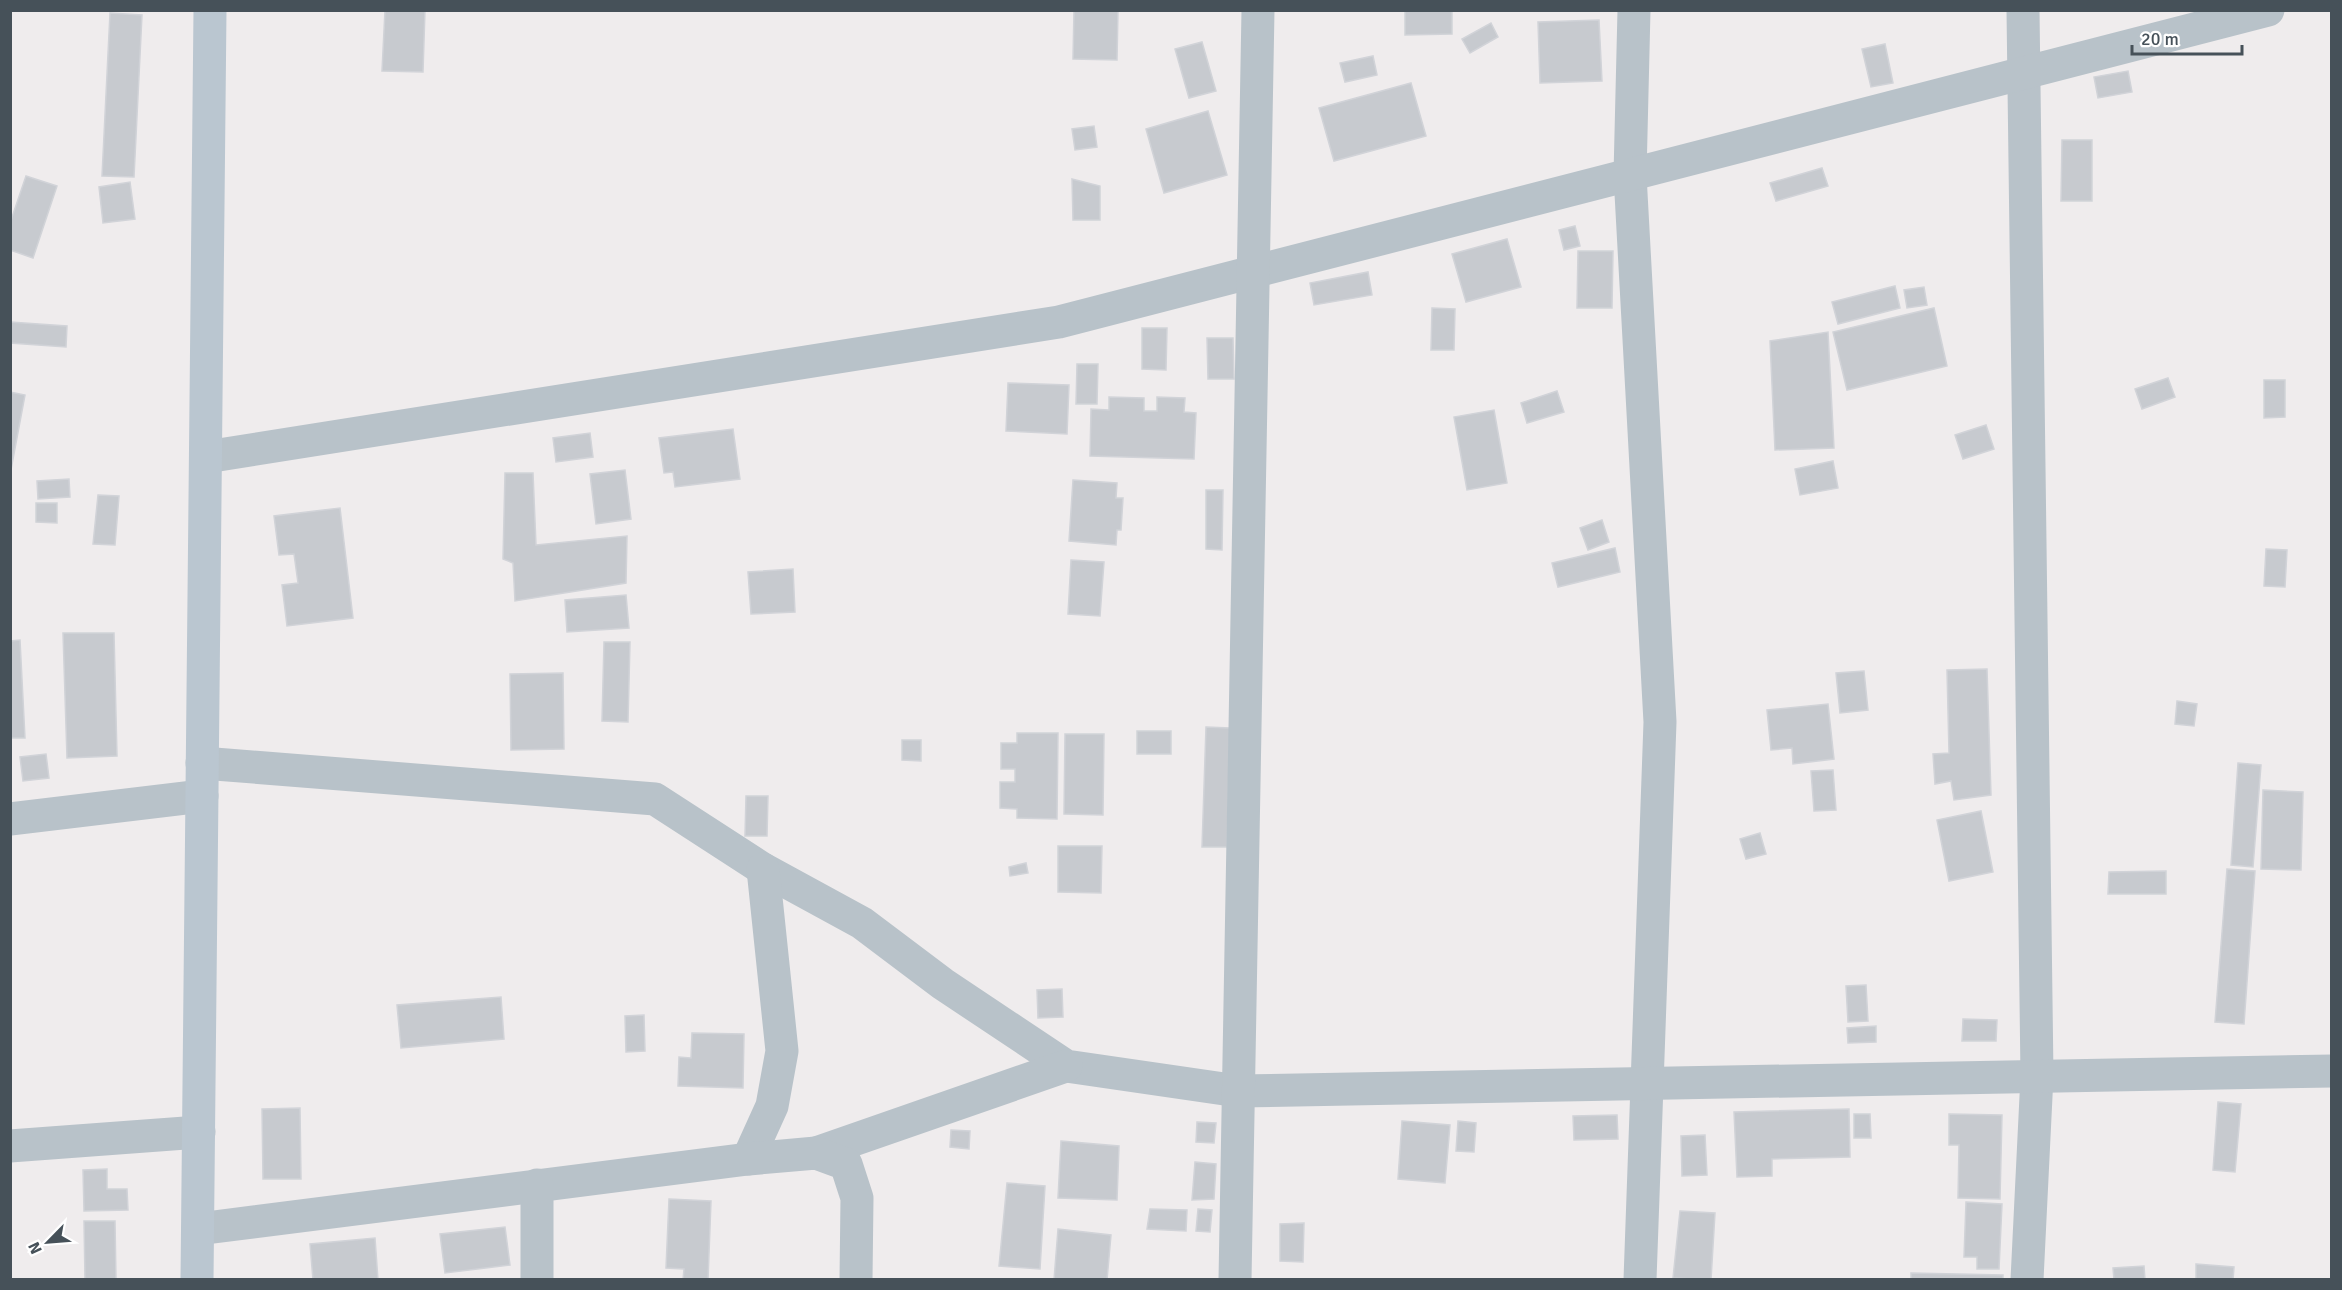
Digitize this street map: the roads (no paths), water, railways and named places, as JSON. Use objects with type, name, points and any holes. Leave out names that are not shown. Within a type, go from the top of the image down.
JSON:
[{"type":"main road","points":[[197,1280],[210,10]]},
{"type":"street","points":[[1234,1280],[1258,10]]},
{"type":"street","points":[[1634,10],[1630,175],[1660,722],[1640,1280]]},
{"type":"street","points":[[2023,10],[2037,1076],[2027,1280]]},
{"type":"street","points":[[206,457],[1059,322],[2268,10]]},
{"type":"street","points":[[202,763],[655,799],[762,869],[862,923],[943,984],[1066,1066],[1238,1091],[2331,1071]]},
{"type":"street","points":[[10,819],[202,796]]},
{"type":"street","points":[[748,1159],[772,1106],[782,1051],[762,869]]},
{"type":"street","points":[[198,1229],[748,1159],[816,1153],[1066,1066]]},
{"type":"street","points":[[10,1146],[199,1132]]},
{"type":"street","points":[[816,1153],[846,1164],[857,1198],[856,1280]]},
{"type":"street","points":[[537,1185],[537,1280]]}]
